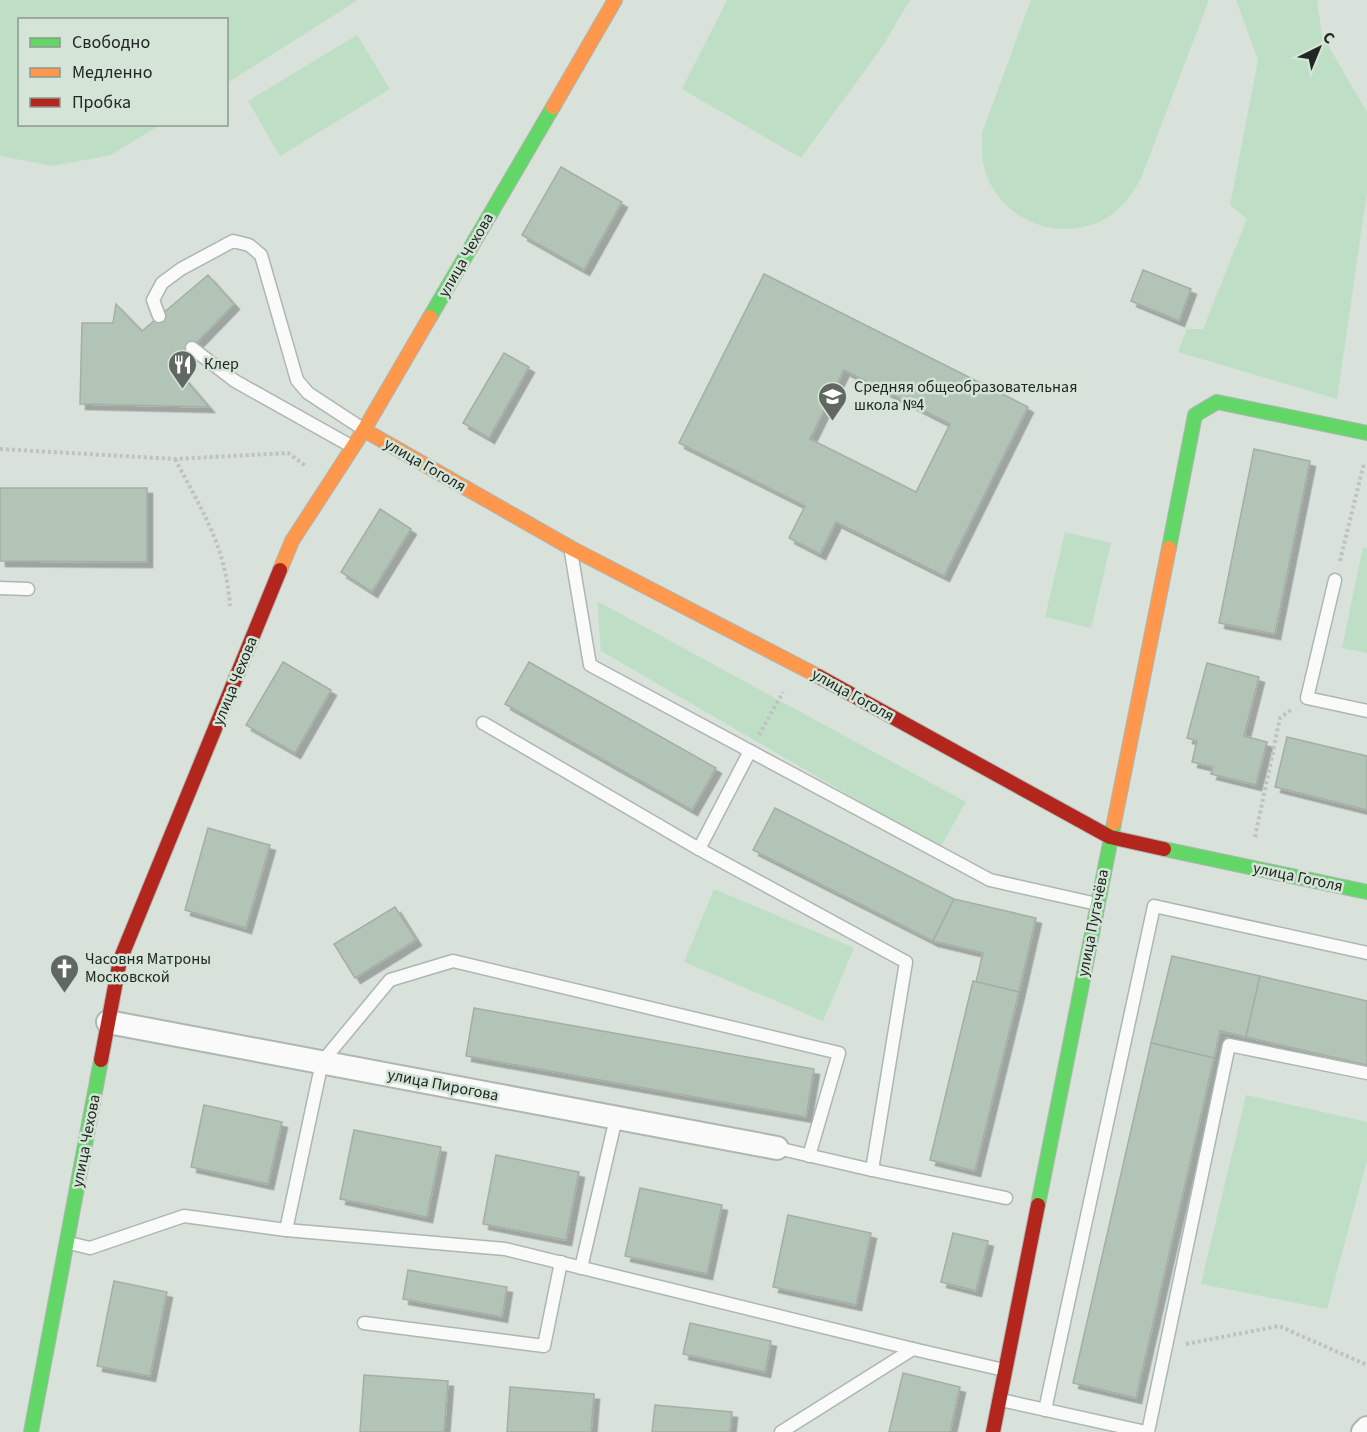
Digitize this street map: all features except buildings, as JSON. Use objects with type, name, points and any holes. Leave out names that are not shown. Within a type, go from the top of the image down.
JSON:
[{"type":"street","name":"улица Чехова","points":[[31,1432],[120,960],[292,541],[364,430],[615,0]]},
{"type":"street","name":"улица Пугачёва","points":[[993,1432],[1195,415],[1217,402],[1367,433]]},
{"type":"street","name":"улица Гоголя","points":[[364,430],[571,548],[799,665],[1110,837],[1367,892]]},
{"type":"street","name":"улица Пирогова","points":[[108,1022],[777,1148]]},
{"type":"street","points":[[1363,1432],[1367,1428]]},
{"type":"lane","points":[[159,316],[153,300],[162,283],[181,269],[233,241],[249,245],[261,255],[297,380],[308,393],[364,430]]},
{"type":"lane","points":[[192,348],[235,381],[352,447]]},
{"type":"lane","points":[[571,548],[590,665],[990,880],[1097,904]]},
{"type":"lane","points":[[1335,580],[1307,698],[1367,711]]},
{"type":"lane","points":[[0,588],[28,589]]},
{"type":"lane","points":[[483,723],[699,849],[906,962],[872,1170]]},
{"type":"lane","points":[[699,849],[750,750]]},
{"type":"lane","points":[[1046,1410],[1154,906],[1367,953]]},
{"type":"lane","points":[[286,1230],[322,1062],[390,980],[453,962],[839,1053],[810,1156]]},
{"type":"lane","points":[[999,1399],[1147,1432],[1229,1045],[1367,1073]]},
{"type":"lane","points":[[581,1268],[616,1118]]},
{"type":"lane","points":[[777,1148],[1006,1198]]},
{"type":"lane","points":[[67,1242],[90,1248],[184,1216],[286,1230],[505,1249],[1005,1370]]},
{"type":"lane","points":[[364,1323],[544,1346],[561,1262]]},
{"type":"lane","points":[[781,1432],[914,1349]]},
{"type":"path","points":[[0,449],[175,459],[288,453],[311,469]]},
{"type":"path","points":[[175,459],[208,519],[222,555],[229,587],[230,608]]},
{"type":"path","points":[[1335,580],[1364,462]]},
{"type":"path","points":[[750,750],[799,665]]},
{"type":"path","points":[[1253,846],[1280,718],[1307,698]]},
{"type":"path","points":[[1166,1348],[1279,1326],[1367,1365]]},
{"type":"green space","points":[[0,0],[358,0],[228,82],[228,18],[18,18],[18,126],[158,126],[111,155],[52,166],[0,156]]},
{"type":"green space","points":[[727,0],[910,0],[882,47],[801,158],[682,89]]},
{"type":"green space","points":[[1031,0],[1209,0],[1141,178],[1117,211],[1087,226],[1069,229],[1051,228],[1033,223],[1017,214],[1003,202],[992,187],[985,170],[982,133]]},
{"type":"green space","points":[[1236,0],[1317,0],[1322,35],[1367,112],[1367,192],[1337,399],[1178,352],[1187,329],[1203,329],[1247,219],[1230,205],[1258,60]]},
{"type":"green space","points":[[357,35],[390,89],[280,156],[248,101]]},
{"type":"green space","points":[[1065,532],[1111,543],[1091,628],[1045,617]]},
{"type":"green space","points":[[1363,547],[1367,548],[1367,653],[1342,648]]},
{"type":"green space","points":[[597,601],[966,802],[940,848],[601,651]]},
{"type":"green space","points":[[714,889],[854,948],[823,1021],[684,962]]},
{"type":"green space","points":[[1246,1095],[1367,1122],[1367,1160],[1327,1309],[1201,1284]]},
{"type":"traffic: fast","points":[[430,317],[553,107]]},
{"type":"traffic: fast","points":[[1169,548],[1195,415],[1217,402],[1367,433]]},
{"type":"traffic: fast","points":[[1038,1205],[1114,823]]},
{"type":"traffic: fast","points":[[1164,849],[1367,892]]},
{"type":"traffic: fast","points":[[31,1432],[101,1060]]},
{"type":"traffic: slow","points":[[553,107],[615,0]]},
{"type":"traffic: slow","points":[[280,570],[292,541],[364,430],[430,317]]},
{"type":"traffic: slow","points":[[364,430],[571,548],[818,676]]},
{"type":"traffic: slow","points":[[1114,823],[1169,548]]},
{"type":"traffic: jam","points":[[101,1060],[120,960],[280,570]]},
{"type":"traffic: jam","points":[[818,676],[1110,837],[1164,849]]},
{"type":"traffic: jam","points":[[993,1432],[1038,1205]]},
{"type":"place","name":"Клер","points":[[183,390]]},
{"type":"place","name":"Средняя общеобразовательная школа №4","points":[[833,422]]},
{"type":"place","name":"Часовня Матроны Московской","points":[[64,994]]}]
